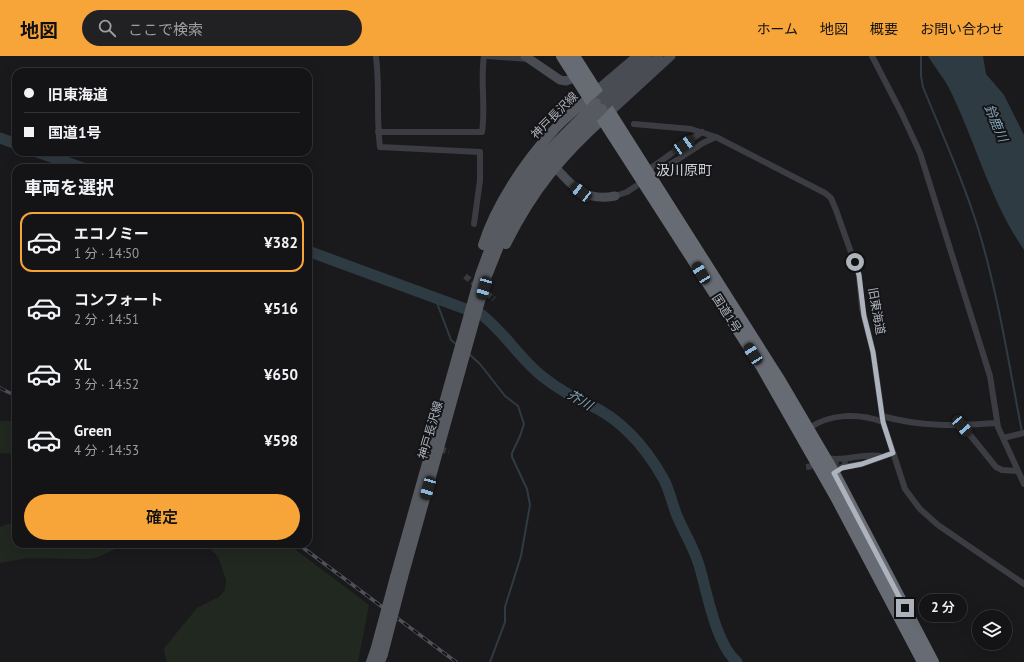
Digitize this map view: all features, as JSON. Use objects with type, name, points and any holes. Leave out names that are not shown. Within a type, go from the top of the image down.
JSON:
[{"type":"highway","name":"国道1号","points":[[562,56],[576,77],[654,170],[834,473],[933,662]]},
{"type":"highway","name":"国道1号","points":[[574,56],[600,105],[784,405],[836,497],[923,662]]},
{"type":"main road","points":[[600,105],[637,56]]},
{"type":"main road","points":[[600,105],[647,56]]},
{"type":"main road","points":[[600,105],[659,56]]},
{"type":"main road","points":[[600,105],[671,56]]},
{"type":"main road","points":[[527,57],[557,79],[566,81],[576,77]]},
{"type":"main road","name":"神戸長沢線","points":[[457,370],[456,358],[491,242],[503,224],[542,183],[554,167],[583,136],[600,105]]},
{"type":"main road","name":"神戸長沢線","points":[[371,662],[379,656],[399,577],[457,370],[476,294],[492,280],[497,263],[503,224],[524,168],[553,131],[600,105]]},
{"type":"main road","name":"神戸長沢線","points":[[503,224],[514,196],[544,155],[600,105]]},
{"type":"main road","points":[[554,167],[572,186],[587,195],[601,198],[615,196]]},
{"type":"street","points":[[378,132],[482,132],[485,115],[482,69],[484,56]]},
{"type":"street","points":[[488,56],[527,57]]},
{"type":"street","points":[[872,56],[920,153],[990,376],[997,423],[1024,484]]},
{"type":"street","points":[[376,57],[379,79],[378,132],[380,147],[480,152],[480,180],[474,224]]},
{"type":"street","name":"旧東海道","points":[[634,124],[691,129],[716,137],[825,193],[831,198],[844,230],[859,275],[862,308],[873,352],[882,419],[906,489],[920,509],[938,525],[1024,584]]},
{"type":"street","points":[[654,170],[702,132]]},
{"type":"street","points":[[654,170],[716,137]]},
{"type":"street","points":[[615,196],[627,192],[636,186]]},
{"type":"street","points":[[808,429],[825,420],[853,416],[922,425],[962,426],[997,423]]},
{"type":"street","points":[[962,426],[996,467],[1002,470],[1017,471]]},
{"type":"street","points":[[1003,438],[1024,433]]},
{"type":"street","points":[[834,473],[842,468],[862,464],[893,453]]},
{"type":"street","points":[[825,458],[835,459],[869,454],[882,456]]},
{"type":"street","points":[[849,461],[882,456]]},
{"type":"shaded area","points":[[0,421],[12,421],[12,454],[0,453]]},
{"type":"shaded area","points":[[12,522],[12,548],[120,548],[96,558],[28,558],[0,563],[0,527]]},
{"type":"shaded area","points":[[204,548],[293,548],[369,605],[358,662],[167,662],[164,651],[165,647],[197,608],[219,597],[225,590],[226,580],[223,571],[218,557],[211,549]]},
{"type":"water","name":"鈴鹿川","points":[[928,56],[983,56],[986,74],[1004,95],[1024,135],[1024,250],[1012,232],[993,193],[951,92]]},
{"type":"waterway","points":[[921,56],[921,76],[923,87],[963,185],[983,245],[1000,315],[1022,432]]},
{"type":"waterway","name":"芥川","points":[[0,138],[12,142]]},
{"type":"waterway","name":"芥川","points":[[48,156],[72,164]]},
{"type":"waterway","name":"芥川","points":[[312,252],[482,315],[543,377],[578,399],[602,411],[623,427],[649,456],[665,483],[676,513],[697,559],[717,630],[729,653],[737,662]]},
{"type":"waterway","points":[[439,298],[437,303],[451,340],[456,344]]},
{"type":"waterway","points":[[469,354],[480,364],[505,396],[518,406],[524,424],[512,453],[512,457],[527,489],[530,505],[521,556],[505,607],[505,622],[490,662]]},
{"type":"tunnel","points":[[465,276],[494,299]]},
{"type":"tunnel","points":[[423,443],[449,452]]},
{"type":"tunnel","points":[[806,467],[849,461]]},
{"type":"railway","points":[[0,388],[12,394]]},
{"type":"railway","points":[[303,548],[456,662]]},
{"type":"district","name":"汲川原町","points":[[684,170]]},
{"type":"route","points":[[855,262],[859,275],[862,308],[873,352],[880,408],[893,453],[862,464],[842,468],[834,473],[905,608]]}]
